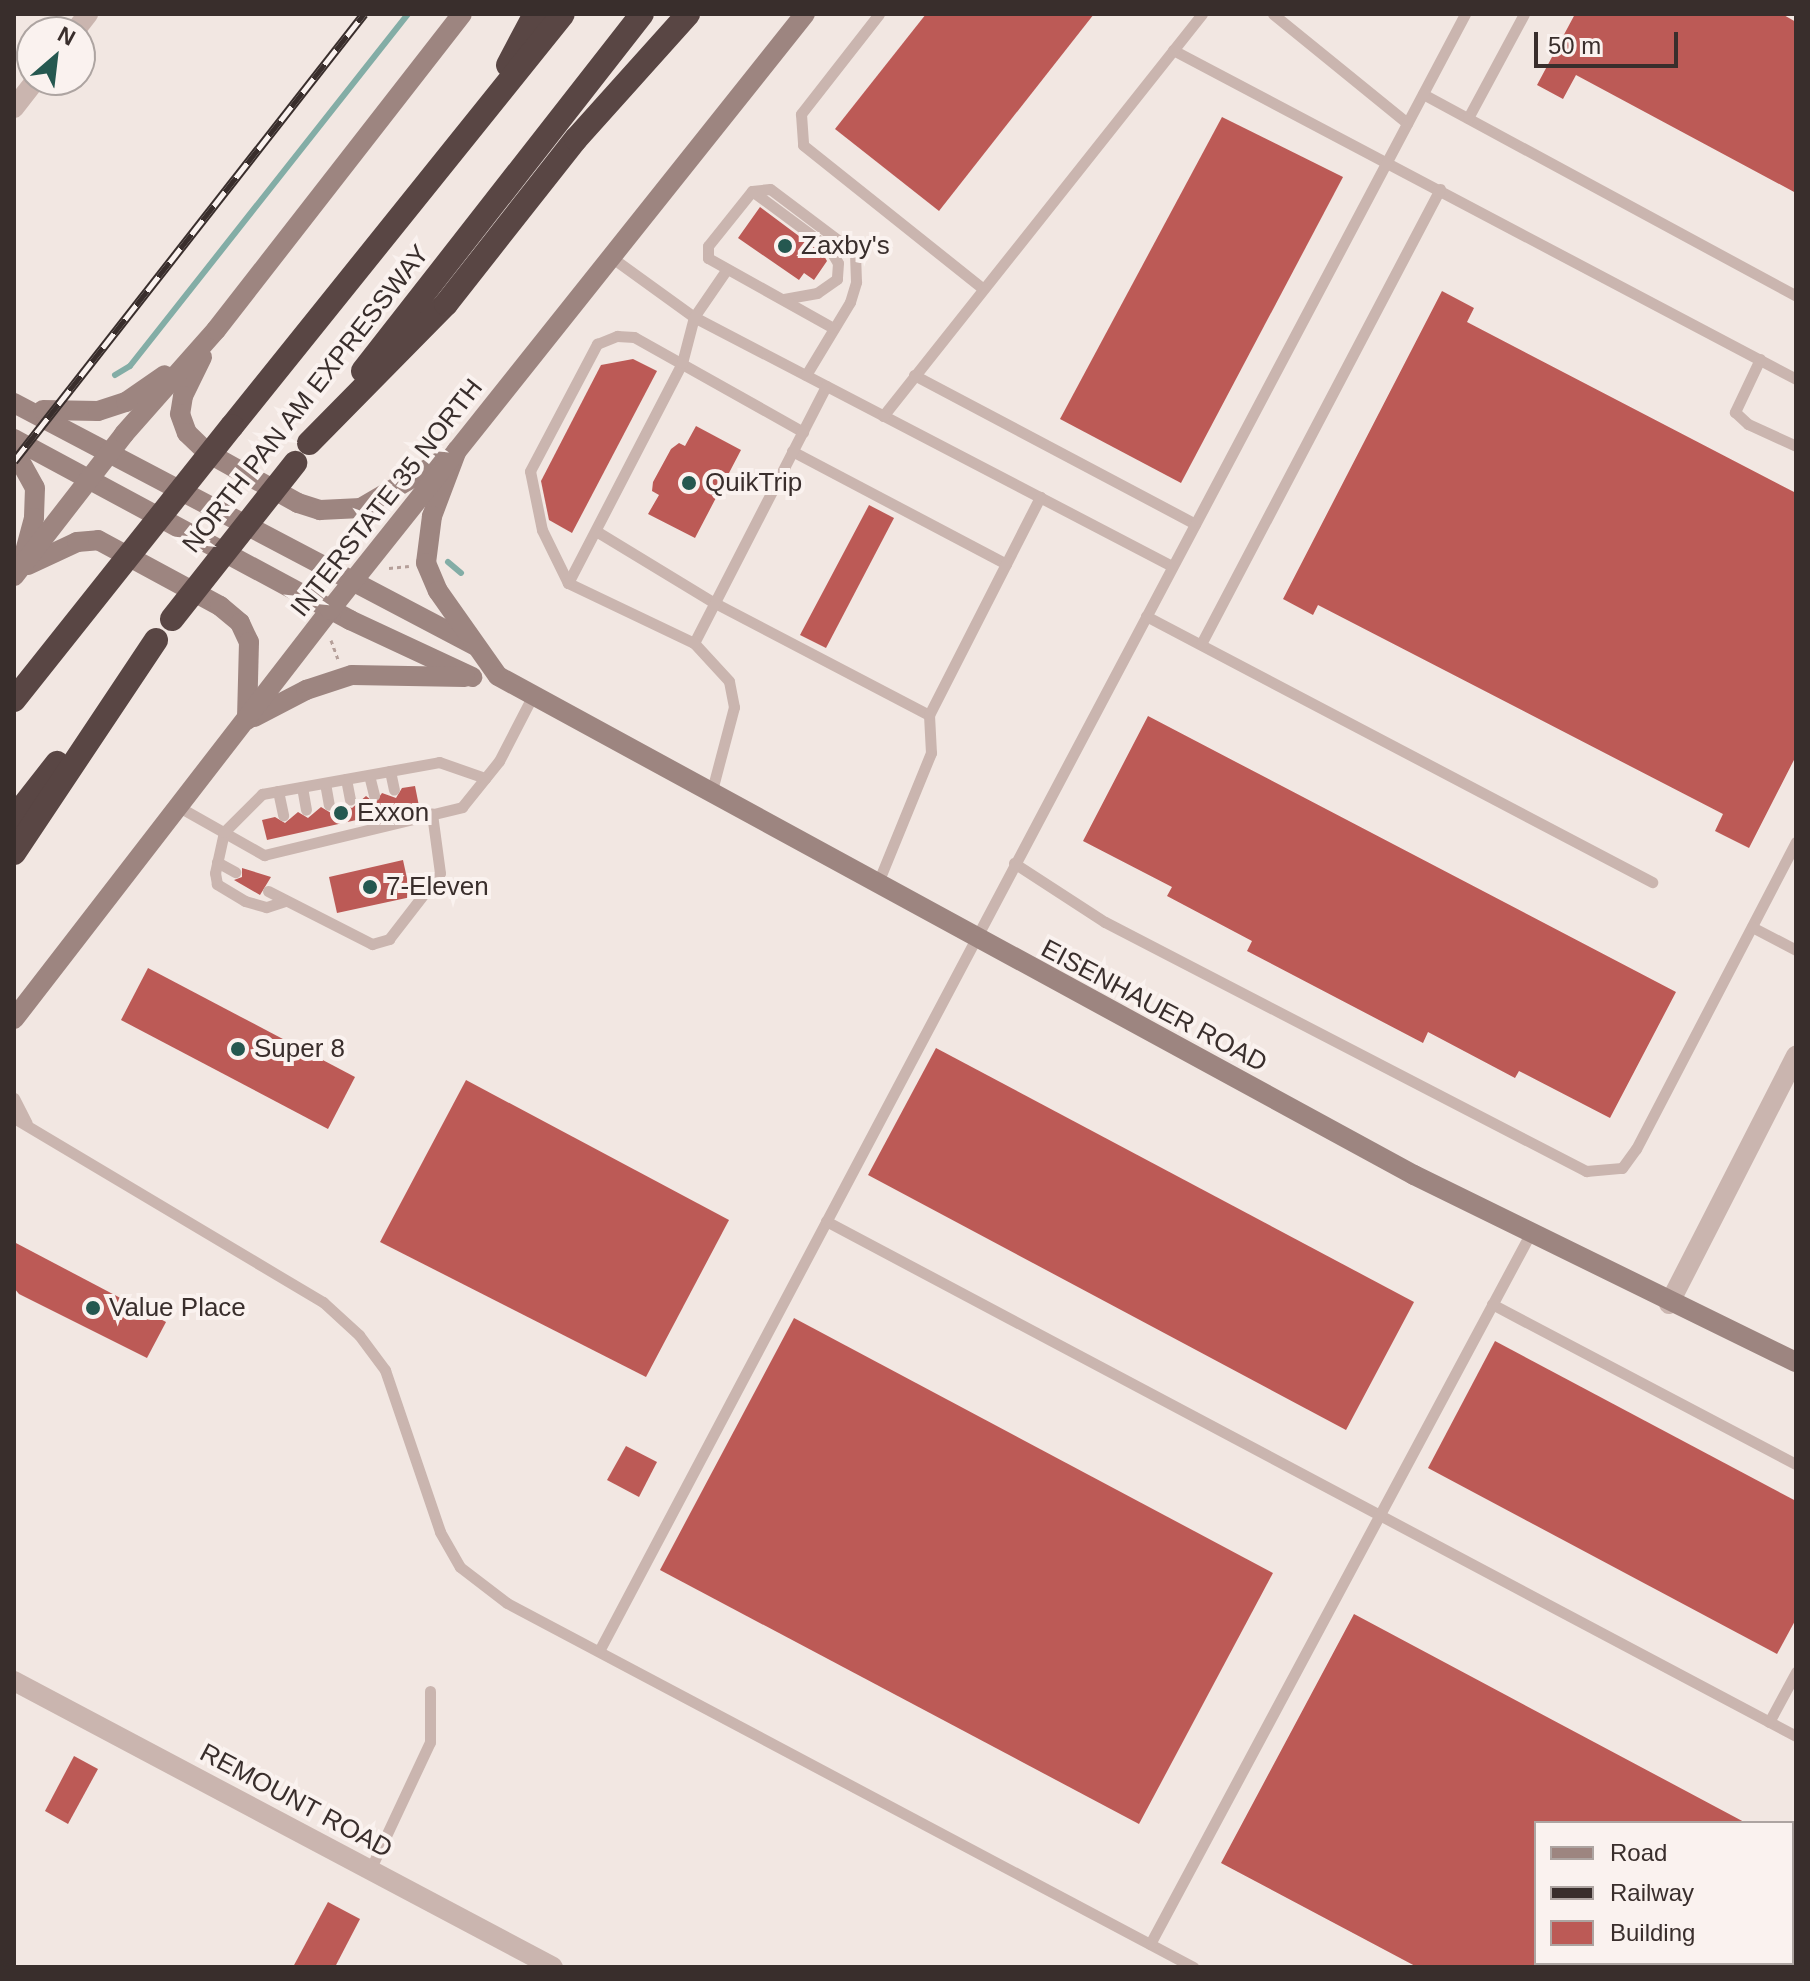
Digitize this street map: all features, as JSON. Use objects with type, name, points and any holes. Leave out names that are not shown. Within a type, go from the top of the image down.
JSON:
[{"type":"highway","points":[[485,109],[535,14]]},
{"type":"highway","name":"NORTH PAN AM EXPRESSWAY","points":[[14,700],[563,14]]},
{"type":"highway","name":"NORTH PAN AM EXPRESSWAY","points":[[14,818],[295,463],[642,14]]},
{"type":"highway","points":[[309,443],[446,304],[576,139],[688,14]]},
{"type":"highway","points":[[14,853],[156,640]]},
{"type":"main road","points":[[17,573],[110,451],[216,330],[462,14]]},
{"type":"main road","name":"INTERSTATE 35 NORTH","points":[[14,1019],[330,610],[805,14]]},
{"type":"main road","points":[[16,404],[65,414],[126,402],[216,330]]},
{"type":"main road","points":[[216,330],[183,396],[180,414],[187,433],[208,453],[298,503],[329,511],[361,508],[457,450]]},
{"type":"main road","name":"EISENHAUER ROAD","points":[[16,404],[477,647],[498,676],[975,939],[1530,1234],[1669,1304],[1796,1362]]},
{"type":"main road","points":[[14,439],[330,610],[472,677]]},
{"type":"main road","points":[[14,450],[35,488],[34,518],[17,573]]},
{"type":"main road","points":[[457,450],[432,516],[426,563],[438,591],[477,647]]},
{"type":"main road","points":[[17,573],[67,545],[98,540],[220,606],[240,623],[249,642],[247,720],[306,690],[352,675],[498,676]]},
{"type":"street","points":[[1669,1304],[1796,1056]]},
{"type":"street","name":"REMOUNT ROAD","points":[[14,1681],[553,1967]]},
{"type":"lane","points":[[879,14],[801,114],[803,145],[981,287]]},
{"type":"lane","points":[[883,416],[981,287],[1202,14]]},
{"type":"lane","points":[[1273,14],[1407,123]]},
{"type":"lane","points":[[599,1651],[1465,14]]},
{"type":"lane","points":[[1468,118],[1524,14]]},
{"type":"lane","points":[[1173,50],[1796,379]]},
{"type":"lane","points":[[1423,94],[1796,296]]},
{"type":"lane","points":[[806,375],[833,328],[856,282],[855,253],[770,189],[752,191],[708,246],[708,258],[833,328]]},
{"type":"lane","points":[[1201,644],[1440,189]]},
{"type":"lane","points":[[752,191],[829,248],[838,263],[837,279],[817,293],[783,299]]},
{"type":"lane","points":[[611,257],[694,317],[1172,566]]},
{"type":"lane","points":[[568,583],[682,363],[694,317],[727,269]]},
{"type":"lane","points":[[710,794],[734,707],[729,681],[694,643],[568,583],[542,530],[530,471],[587,358],[597,344],[617,336],[634,337],[803,432]]},
{"type":"lane","points":[[1760,359],[1735,412],[1748,424],[1796,446]]},
{"type":"lane","points":[[914,375],[1195,524]]},
{"type":"lane","points":[[694,643],[826,386]]},
{"type":"lane","points":[[792,451],[1006,564]]},
{"type":"lane","points":[[877,885],[931,753],[929,715],[1040,497]]},
{"type":"lane","points":[[596,531],[713,602],[929,715]]},
{"type":"lane","points":[[1146,616],[1652,882]]},
{"type":"lane","points":[[179,807],[264,855],[335,831],[400,816],[432,814],[462,807],[485,778],[533,695]]},
{"type":"lane","points":[[285,901],[266,907],[245,901],[217,884],[217,862],[224,832],[262,794],[439,762],[485,778]]},
{"type":"lane","points":[[390,771],[394,790]]},
{"type":"lane","points":[[369,775],[374,795]]},
{"type":"lane","points":[[346,779],[350,800]]},
{"type":"lane","points":[[325,783],[329,805]]},
{"type":"lane","points":[[302,787],[306,810]]},
{"type":"lane","points":[[278,791],[283,815]]},
{"type":"lane","points":[[268,891],[372,944],[389,939],[440,873],[432,814]]},
{"type":"lane","points":[[287,835],[290,848]]},
{"type":"lane","points":[[1014,863],[1105,922],[1586,1171],[1622,1168],[1636,1149],[1796,842]]},
{"type":"lane","points":[[217,862],[235,872]]},
{"type":"lane","points":[[1752,927],[1796,950]]},
{"type":"lane","points":[[14,1098],[27,1123]]},
{"type":"lane","points":[[14,1118],[323,1302],[359,1335],[385,1370],[440,1532],[460,1567],[507,1603],[1193,1967]]},
{"type":"lane","points":[[826,1221],[1796,1736]]},
{"type":"lane","points":[[1150,1944],[1530,1234]]},
{"type":"lane","points":[[1492,1304],[1796,1464]]},
{"type":"lane","points":[[1769,1722],[1796,1672]]},
{"type":"lane","points":[[370,1870],[430,1742],[430,1691]]},
{"type":"path","points":[[377,567],[420,564]]},
{"type":"path","points":[[324,634],[334,642],[340,666]]},
{"type":"building","points":[[926,14],[1094,14],[939,211],[835,129]]},
{"type":"building","points":[[1575,14],[1782,14],[1796,22],[1796,193],[1576,75],[1563,99],[1537,85]]},
{"type":"building","points":[[1222,117],[1343,177],[1181,483],[1060,419]]},
{"type":"building","name":"Zaxby's","points":[[760,207],[823,254],[827,261],[814,280],[804,273],[799,280],[738,238]]},
{"type":"building","points":[[1442,291],[1474,308],[1467,322],[1796,493],[1796,756],[1749,848],[1715,831],[1723,814],[1318,605],[1313,615],[1283,599]]},
{"type":"building","points":[[633,359],[657,371],[572,533],[549,520],[541,481],[601,365]]},
{"type":"building","name":"QuikTrip","points":[[696,426],[741,450],[695,538],[648,514],[659,495],[652,491],[653,482],[671,449],[679,443],[685,446]]},
{"type":"building","name":"QuikTrip","points":[[869,505],[894,518],[826,648],[800,635]]},
{"type":"building","points":[[1148,716],[1676,992],[1610,1118],[1519,1071],[1515,1078],[1428,1032],[1423,1043],[1247,951],[1252,941],[1167,896],[1172,887],[1083,841]]},
{"type":"building","name":"Exxon","points":[[415,786],[419,806],[267,840],[262,820],[275,817],[285,823],[298,812],[308,818],[321,807],[331,813],[337,803],[352,808],[366,796],[375,803],[382,793],[396,798],[402,788]]},
{"type":"building","name":"7-Eleven","points":[[403,860],[411,897],[337,913],[329,877]]},
{"type":"building","points":[[242,868],[271,877],[260,895],[234,880],[242,877]]},
{"type":"building","name":"Super 8","points":[[148,968],[355,1077],[328,1129],[121,1020]]},
{"type":"building","points":[[936,1048],[1414,1302],[1346,1430],[868,1175]]},
{"type":"building","points":[[466,1080],[729,1220],[646,1377],[380,1242]]},
{"type":"building","name":"Value Place","points":[[14,1242],[166,1322],[147,1358],[19,1294],[14,1288]]},
{"type":"building","points":[[794,1318],[1273,1573],[1139,1824],[660,1570]]},
{"type":"building","points":[[1495,1341],[1796,1501],[1796,1619],[1777,1654],[1428,1468]]},
{"type":"building","points":[[626,1446],[657,1462],[639,1497],[607,1480]]},
{"type":"building","points":[[1354,1614],[1742,1821],[1534,1821],[1536,1967],[1417,1967],[1221,1863]]},
{"type":"building","points":[[74,1756],[98,1769],[68,1824],[45,1811]]},
{"type":"building","points":[[328,1902],[360,1919],[335,1967],[293,1967]]},
{"type":"waterway","points":[[115,375],[130,366],[408,14]]},
{"type":"waterway","points":[[448,562],[461,573]]},
{"type":"railway","points":[[14,461],[364,14]]},
{"type":"place","name":"Zaxby's","points":[[785,246]]},
{"type":"place","name":"QuikTrip","points":[[689,483]]},
{"type":"place","name":"Exxon","points":[[341,813]]},
{"type":"place","name":"7-Eleven","points":[[370,887]]},
{"type":"place","name":"Super 8","points":[[238,1049]]},
{"type":"place","name":"Value Place","points":[[93,1308]]}]
